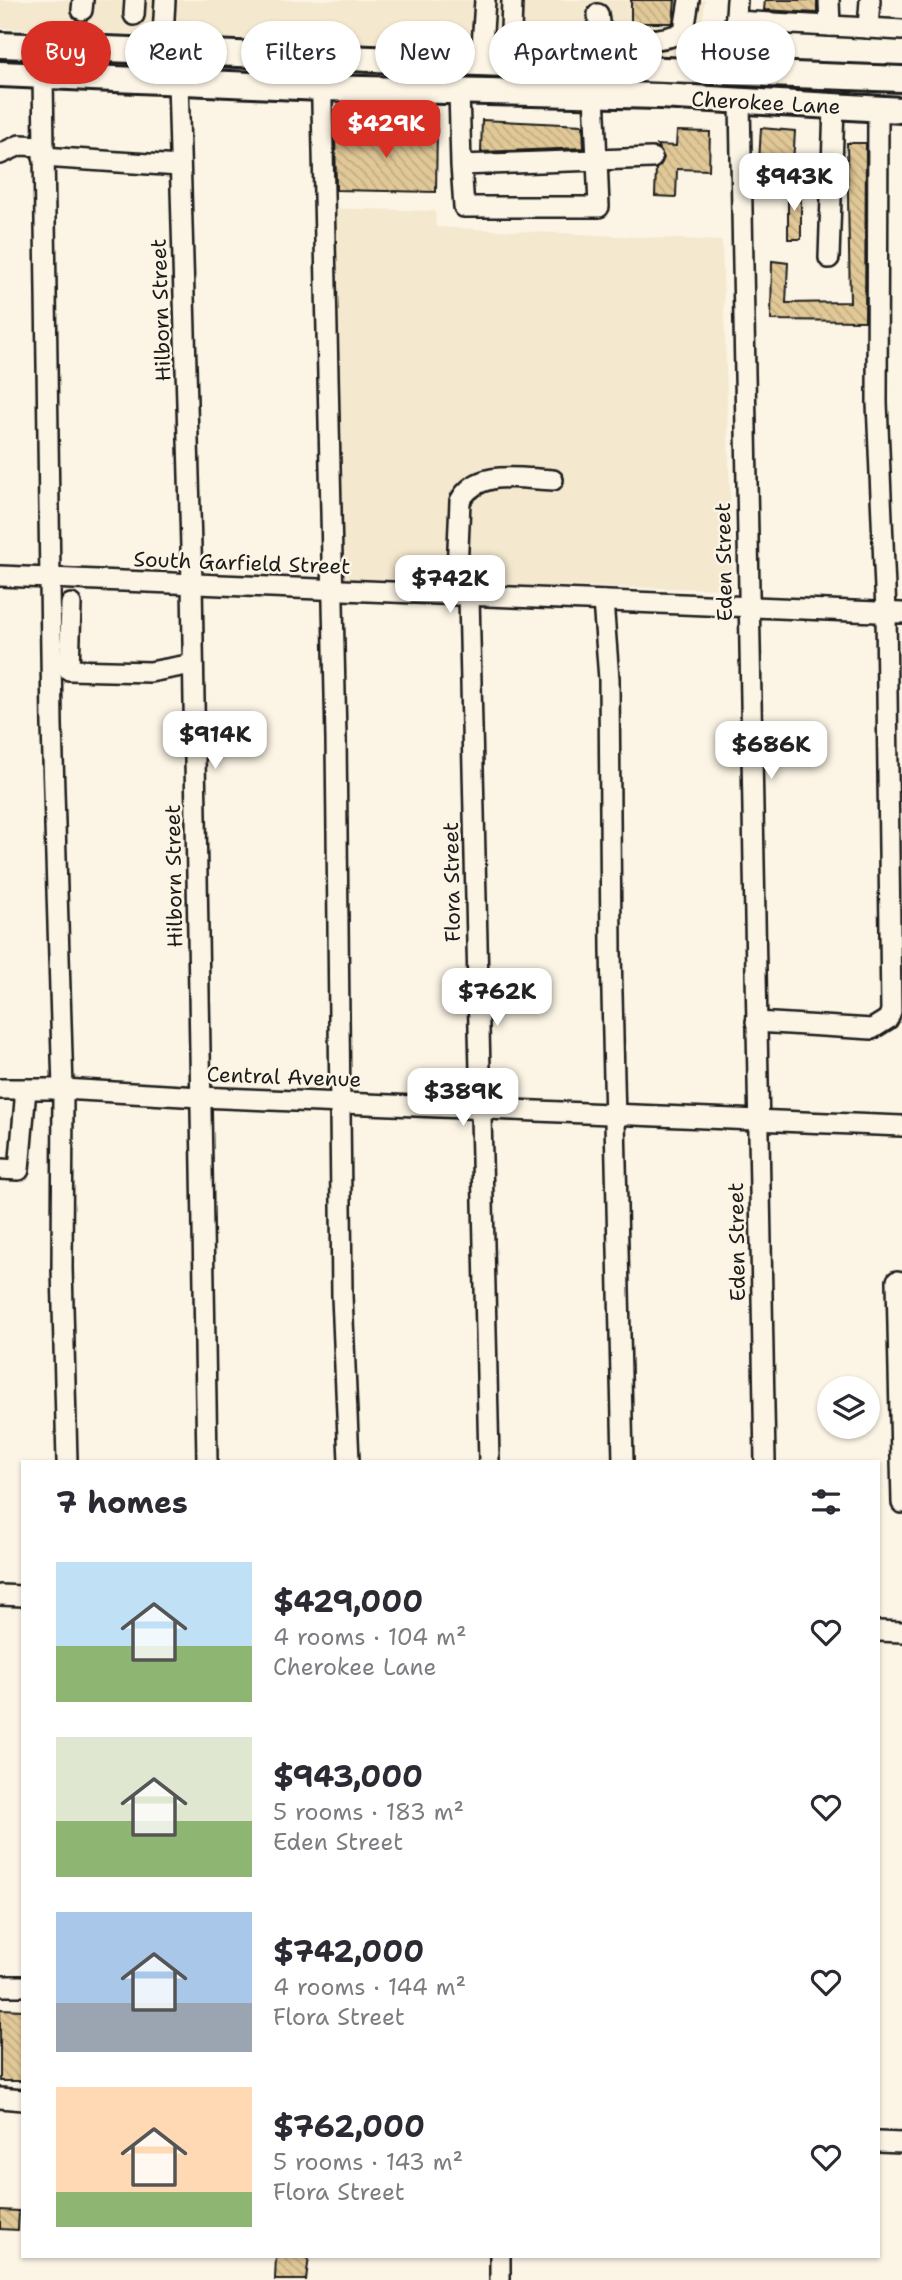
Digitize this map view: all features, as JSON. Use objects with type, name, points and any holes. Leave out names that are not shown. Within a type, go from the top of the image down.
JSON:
[{"type":"main road","name":"Cherokee Lane","points":[[0,46],[125,51]]},
{"type":"main road","name":"Cherokee Lane","points":[[361,60],[489,62]]},
{"type":"main road","name":"Cherokee Lane","points":[[0,74],[21,75]]},
{"type":"main road","name":"Cherokee Lane","points":[[795,74],[902,79]]},
{"type":"main road","name":"Cherokee Lane","points":[[227,83],[594,94],[890,110]]},
{"type":"street","points":[[164,21],[165,0]]},
{"type":"street","points":[[481,62],[485,0]]},
{"type":"street","points":[[511,21],[512,0]]},
{"type":"street","points":[[598,15],[600,30],[614,37],[673,39],[684,32],[689,0]]},
{"type":"street","points":[[736,21],[737,0]]},
{"type":"street","points":[[829,0],[830,26]]},
{"type":"street","points":[[868,28],[870,0]]},
{"type":"street","points":[[795,24],[902,30]]},
{"type":"street","points":[[43,84],[49,578],[63,1089],[62,1268],[67,1460]]},
{"type":"street","name":"Hilborn Street","points":[[178,84],[192,583],[207,1460]]},
{"type":"street","points":[[322,84],[333,589],[342,1296],[349,1460]]},
{"type":"street","points":[[459,90],[464,207],[599,207],[594,94]]},
{"type":"street","name":"Eden Street","points":[[740,102],[765,1460]]},
{"type":"street","points":[[829,258],[834,106]]},
{"type":"street","points":[[756,1021],[872,1029],[888,1019],[891,1011],[894,613],[877,403],[890,110]]},
{"type":"street","points":[[0,154],[20,145],[43,151],[180,166]]},
{"type":"street","points":[[461,165],[652,158]]},
{"type":"street","name":"Flora Street","points":[[489,1460],[460,501],[466,490],[475,482],[491,478],[553,480]]},
{"type":"street","name":"South Garfield Street","points":[[0,576],[894,613]]},
{"type":"street","points":[[603,601],[609,679],[611,951],[623,1460]]},
{"type":"street","points":[[71,604],[69,670],[150,671],[193,664]]},
{"type":"street","name":"Central Avenue","points":[[0,1089],[63,1089],[902,1126]]},
{"type":"street","points":[[0,1169],[19,1170],[26,1089]]},
{"type":"street","points":[[902,1282],[897,1281],[902,1503]]},
{"type":"street","points":[[0,1595],[21,1596]]},
{"type":"street","points":[[880,1631],[902,1632]]},
{"type":"street","points":[[0,1986],[21,1986]]},
{"type":"street","points":[[0,2098],[21,2100]]},
{"type":"street","points":[[880,2142],[902,2143]]},
{"type":"street","points":[[500,2258],[500,2280]]},
{"type":"shaded area","points":[[0,0],[705,0],[703,21],[676,21],[676,58],[662,57],[662,21],[489,21],[489,50],[475,49],[475,21],[375,21],[375,45],[361,44],[361,21],[241,21],[241,39],[227,38],[227,21],[125,21],[125,34],[111,33],[111,21],[21,21],[21,29],[0,28]]},
{"type":"shaded area","points":[[326,208],[435,211],[436,227],[722,241],[733,589],[337,583]]},
{"type":"building","points":[[631,0],[675,0],[673,23],[631,21]]},
{"type":"building","points":[[765,0],[817,0],[817,13],[764,10]]},
{"type":"building","points":[[482,120],[583,125],[584,148],[481,152]]},
{"type":"building","points":[[335,128],[437,129],[436,192],[336,190]]},
{"type":"building","points":[[761,128],[795,131],[793,164],[759,162]]},
{"type":"building","points":[[677,131],[710,132],[709,170],[677,169],[676,197],[655,196],[656,169],[664,158],[657,145],[676,146]]},
{"type":"building","points":[[847,143],[866,143],[865,321],[771,320],[772,261],[788,263],[786,303],[850,302]]},
{"type":"building","points":[[788,187],[801,187],[801,239],[788,239]]},
{"type":"building","points":[[0,2009],[21,2010],[21,2081],[0,2081]]},
{"type":"building","points":[[0,2210],[19,2211],[18,2230],[0,2229]]},
{"type":"building","points":[[276,2258],[309,2258],[306,2280],[275,2280]]}]
